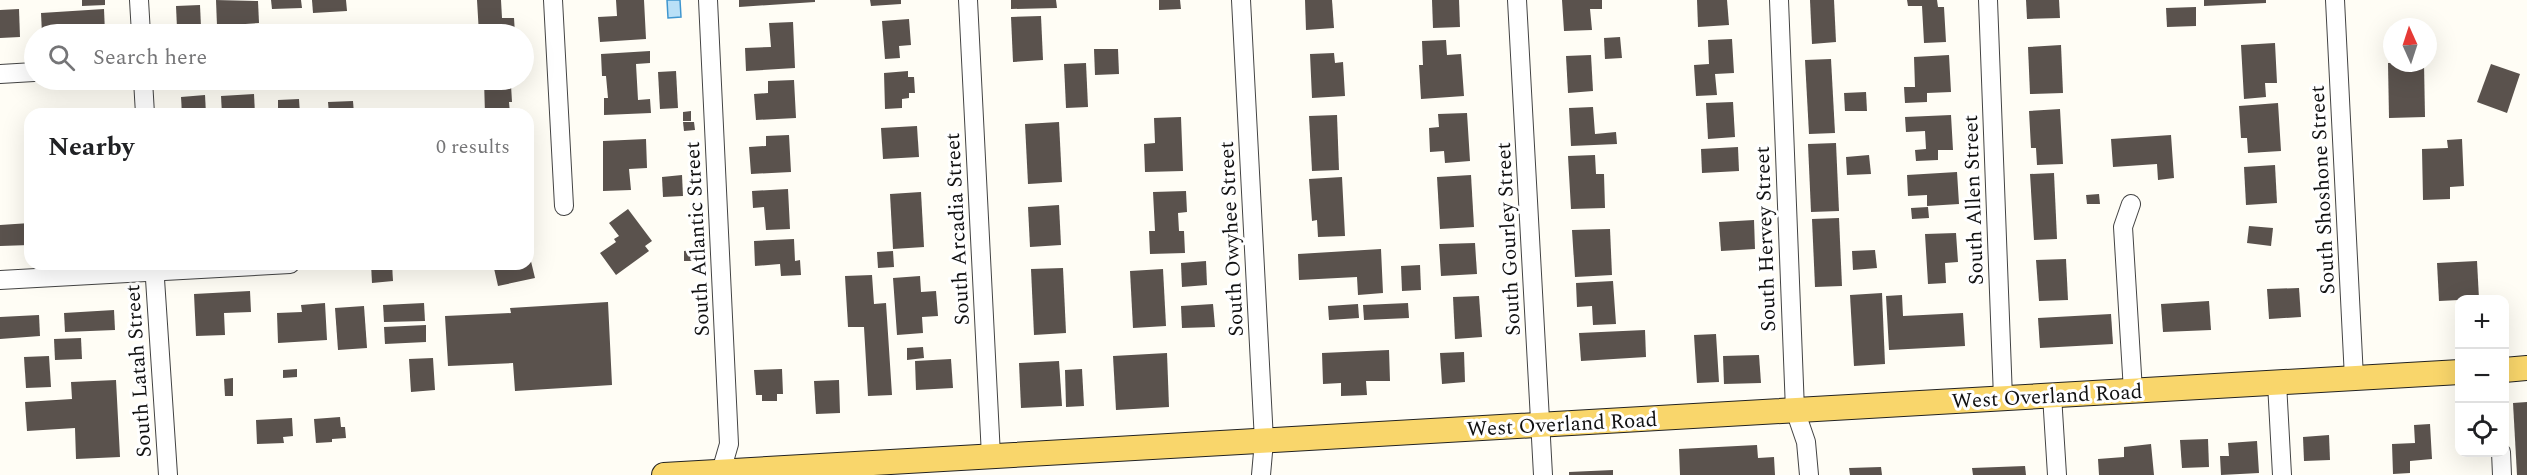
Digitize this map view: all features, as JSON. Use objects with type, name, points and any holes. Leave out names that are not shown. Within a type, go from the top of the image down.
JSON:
[{"type":"main road","points":[[2509,370],[2527,368]]},
{"type":"main road","name":"West Overland Road","points":[[664,475],[2455,372]]},
{"type":"street","points":[[139,0],[140,24]]},
{"type":"street","points":[[553,0],[564,206]]},
{"type":"street","name":"South Atlantic Street","points":[[708,0],[729,444],[720,473]]},
{"type":"street","name":"South Arcadia Street","points":[[968,0],[991,456]]},
{"type":"street","name":"South Owyhee Street","points":[[1241,0],[1264,441],[1261,475]]},
{"type":"street","name":"South Gourley Street","points":[[1517,0],[1543,475]]},
{"type":"street","name":"South Hervey Street","points":[[1779,0],[1795,410],[1806,442],[1809,475]]},
{"type":"street","name":"South Allen Street","points":[[1988,0],[2003,398]]},
{"type":"street","name":"South Shoshone Street","points":[[2335,0],[2354,378]]},
{"type":"street","points":[[0,74],[24,73]]},
{"type":"street","points":[[144,90],[145,108]]},
{"type":"street","points":[[2130,204],[2123,227],[2133,391]]},
{"type":"street","points":[[0,280],[118,270]]},
{"type":"street","name":"South Latah Street","points":[[154,270],[168,475]]},
{"type":"street","points":[[2277,383],[2282,475]]},
{"type":"street","points":[[2052,395],[2056,475]]},
{"type":"street","points":[[2500,457],[2502,475]]},
{"type":"water","points":[[667,0],[680,0],[681,17],[668,18]]},
{"type":"building","points":[[82,0],[105,0],[105,5],[82,6]]},
{"type":"building","points":[[216,0],[258,1],[259,23],[217,24]]},
{"type":"building","points":[[271,0],[301,0],[302,8],[272,9]]},
{"type":"building","points":[[312,0],[346,0],[347,11],[313,13]]},
{"type":"building","points":[[477,0],[501,0],[502,18],[514,18],[514,24],[478,24]]},
{"type":"building","points":[[616,0],[644,0],[646,39],[600,42],[598,17],[617,16]]},
{"type":"building","points":[[739,0],[815,0],[815,2],[739,7]]},
{"type":"building","points":[[870,0],[901,0],[901,4],[871,6]]},
{"type":"building","points":[[1011,0],[1056,0],[1057,8],[1011,9]]},
{"type":"building","points":[[1159,0],[1180,0],[1181,9],[1159,10]]},
{"type":"building","points":[[1305,0],[1332,0],[1334,28],[1306,30]]},
{"type":"building","points":[[1432,0],[1459,0],[1460,27],[1433,28]]},
{"type":"building","points":[[1562,0],[1602,0],[1602,9],[1590,9],[1592,30],[1564,31]]},
{"type":"building","points":[[1697,0],[1727,0],[1729,25],[1698,27]]},
{"type":"building","points":[[1810,0],[1834,0],[1836,42],[1812,44]]},
{"type":"building","points":[[1907,0],[1937,0],[1938,7],[1944,7],[1946,42],[1924,43],[1922,6],[1908,6]]},
{"type":"building","points":[[2026,0],[2059,0],[2060,18],[2027,19]]},
{"type":"building","points":[[2204,0],[2266,0],[2266,3],[2204,6]]},
{"type":"building","points":[[200,5],[201,24],[177,24],[176,6]]},
{"type":"building","points":[[2196,7],[2196,26],[2167,27],[2166,8]]},
{"type":"building","points":[[19,9],[20,37],[0,38],[0,10]]},
{"type":"building","points":[[104,9],[105,24],[42,24],[41,13]]},
{"type":"building","points":[[1041,16],[1043,60],[1013,62],[1011,17]]},
{"type":"building","points":[[909,19],[911,45],[899,46],[900,58],[885,59],[882,21]]},
{"type":"building","points":[[793,22],[795,68],[746,71],[745,48],[771,47],[769,23]]},
{"type":"building","points":[[1620,37],[1622,58],[1605,59],[1604,38]]},
{"type":"building","points":[[1732,39],[1734,73],[1715,74],[1717,95],[1696,96],[1694,65],[1709,64],[1708,40]]},
{"type":"building","points":[[1446,40],[1447,55],[1461,54],[1464,96],[1421,99],[1419,65],[1423,65],[1422,41]]},
{"type":"building","points":[[2275,43],[2277,83],[2265,83],[2266,97],[2244,99],[2241,45]]},
{"type":"building","points":[[2061,45],[2063,93],[2030,94],[2028,47]]},
{"type":"building","points":[[1094,49],[1118,49],[1119,74],[1095,75]]},
{"type":"building","points":[[650,51],[650,63],[636,64],[638,100],[650,99],[651,113],[604,115],[604,98],[608,98],[606,76],[602,76],[601,54]]},
{"type":"building","points":[[1334,53],[1335,63],[1343,62],[1345,96],[1312,98],[1310,54]]},
{"type":"building","points":[[1591,55],[1593,91],[1568,93],[1566,56]]},
{"type":"building","points":[[1949,55],[1951,92],[1927,93],[1927,102],[1905,103],[1904,87],[1915,87],[1914,57]]},
{"type":"building","points":[[1831,59],[1835,133],[1809,134],[1805,60]]},
{"type":"building","points":[[1086,63],[1088,107],[1066,108],[1064,64]]},
{"type":"building","points":[[2491,64],[2520,74],[2507,113],[2477,102]]},
{"type":"building","points":[[676,71],[678,108],[660,109],[658,72]]},
{"type":"building","points":[[908,71],[908,77],[914,77],[915,93],[909,93],[909,98],[902,99],[902,108],[885,109],[884,73]]},
{"type":"building","points":[[2388,72],[2424,72],[2425,117],[2389,118]]},
{"type":"building","points":[[794,80],[796,118],[756,120],[754,94],[768,93],[768,81]]},
{"type":"building","points":[[484,90],[511,90],[512,102],[509,102],[510,108],[485,108]]},
{"type":"building","points":[[1866,92],[1867,111],[1845,111],[1844,93]]},
{"type":"building","points":[[254,94],[255,108],[222,108],[221,96]]},
{"type":"building","points":[[205,95],[206,108],[182,108],[181,97]]},
{"type":"building","points":[[299,99],[300,108],[278,108],[278,100]]},
{"type":"building","points":[[353,101],[354,108],[328,108],[328,102]]},
{"type":"building","points":[[1733,102],[1735,137],[1708,139],[1706,103]]},
{"type":"building","points":[[2278,103],[2281,151],[2248,153],[2247,138],[2241,138],[2239,106]]},
{"type":"building","points":[[1593,107],[1595,134],[1616,132],[1617,144],[1571,146],[1569,108]]},
{"type":"building","points":[[2060,109],[2063,164],[2037,165],[2036,148],[2031,148],[2029,111]]},
{"type":"building","points":[[691,111],[691,121],[683,121],[683,112]]},
{"type":"building","points":[[1467,113],[1470,161],[1445,163],[1444,151],[1430,152],[1429,128],[1439,127],[1438,114]]},
{"type":"building","points":[[1337,115],[1339,170],[1312,171],[1309,116]]},
{"type":"building","points":[[1951,115],[1953,150],[1938,150],[1938,160],[1916,161],[1915,150],[1926,149],[1925,131],[1906,132],[1905,117]]},
{"type":"building","points":[[1181,117],[1183,171],[1145,172],[1144,144],[1155,143],[1154,118]]},
{"type":"building","points":[[683,122],[694,122],[695,130],[684,131]]},
{"type":"building","points":[[1059,122],[1062,182],[1028,184],[1025,124]]},
{"type":"building","points":[[917,126],[919,157],[883,159],[881,128]]},
{"type":"building","points":[[789,135],[791,172],[751,174],[749,147],[766,146],[766,136]]},
{"type":"building","points":[[2171,135],[2174,178],[2158,180],[2157,164],[2113,167],[2111,139]]},
{"type":"building","points":[[646,139],[647,168],[629,169],[631,190],[603,191],[603,141]]},
{"type":"building","points":[[2462,139],[2464,186],[2450,187],[2450,199],[2423,200],[2422,149],[2448,148],[2447,140]]},
{"type":"building","points":[[1836,143],[1839,211],[1811,212],[1808,144]]},
{"type":"building","points":[[1738,147],[1739,171],[1702,173],[1701,149]]},
{"type":"building","points":[[1595,155],[1596,174],[1604,174],[1605,208],[1571,209],[1568,156]]},
{"type":"building","points":[[1869,155],[1871,174],[1847,175],[1846,157]]},
{"type":"building","points":[[2275,165],[2277,203],[2246,205],[2244,167]]},
{"type":"building","points":[[1957,172],[1959,204],[1927,206],[1927,195],[1908,196],[1907,175]]},
{"type":"building","points":[[2054,173],[2057,239],[2034,240],[2030,174]]},
{"type":"building","points":[[682,175],[683,196],[663,197],[662,177]]},
{"type":"building","points":[[1471,175],[1474,227],[1440,229],[1437,177]]},
{"type":"building","points":[[1342,177],[1345,236],[1318,237],[1317,220],[1312,221],[1309,179]]},
{"type":"building","points":[[788,189],[790,229],[766,230],[764,207],[753,208],[752,191]]},
{"type":"building","points":[[1186,191],[1187,212],[1178,213],[1179,231],[1184,231],[1185,253],[1150,254],[1149,231],[1155,231],[1153,192]]},
{"type":"building","points":[[921,192],[924,247],[893,249],[890,194]]},
{"type":"building","points":[[2099,194],[2100,204],[2087,204],[2086,195]]},
{"type":"building","points":[[1059,205],[1061,245],[1030,247],[1028,207]]},
{"type":"building","points":[[1928,207],[1929,218],[1912,219],[1911,208]]},
{"type":"building","points":[[628,209],[652,241],[645,246],[649,251],[616,275],[600,253],[616,242],[614,239],[619,236],[609,223]]},
{"type":"building","points":[[1839,218],[1842,286],[1815,287],[1812,219]]},
{"type":"building","points":[[1754,220],[1755,249],[1721,251],[1719,222]]},
{"type":"building","points":[[24,223],[24,245],[0,246],[0,225]]},
{"type":"building","points":[[2249,226],[2273,228],[2271,246],[2247,243]]},
{"type":"building","points":[[1610,229],[1612,275],[1575,277],[1572,230]]},
{"type":"building","points":[[1956,233],[1958,262],[1945,263],[1946,283],[1928,284],[1925,234]]},
{"type":"building","points":[[794,239],[795,261],[800,260],[801,275],[781,276],[780,264],[755,266],[754,241]]},
{"type":"building","points":[[1475,243],[1477,274],[1441,276],[1439,244]]},
{"type":"building","points":[[1381,249],[1383,293],[1358,295],[1357,277],[1299,280],[1298,254]]},
{"type":"building","points":[[693,250],[694,261],[684,261],[684,251]]},
{"type":"building","points":[[1875,250],[1877,268],[1853,270],[1852,251]]},
{"type":"building","points":[[893,251],[894,267],[878,268],[877,252]]},
{"type":"building","points":[[2066,259],[2068,300],[2039,301],[2036,260]]},
{"type":"building","points":[[1206,261],[1207,285],[1182,287],[1181,263]]},
{"type":"building","points":[[2477,261],[2479,295],[2455,295],[2455,300],[2439,301],[2437,263]]},
{"type":"building","points":[[1420,265],[1421,290],[1402,291],[1401,266]]},
{"type":"building","points":[[1063,268],[1066,333],[1034,335],[1031,269]]},
{"type":"building","points":[[1163,269],[1166,326],[1133,328],[1130,271]]},
{"type":"building","points":[[371,270],[392,270],[393,281],[372,283]]},
{"type":"building","points":[[494,270],[533,270],[535,278],[498,286]]},
{"type":"building","points":[[872,275],[874,304],[886,303],[892,395],[868,396],[864,327],[848,327],[845,276]]},
{"type":"building","points":[[920,276],[921,292],[936,291],[938,316],[922,317],[923,333],[897,335],[893,278]]},
{"type":"building","points":[[1613,281],[1616,324],[1593,325],[1592,306],[1577,307],[1576,283]]},
{"type":"building","points":[[2299,288],[2301,317],[2269,319],[2267,289]]},
{"type":"building","points":[[250,291],[251,312],[224,313],[225,335],[196,336],[194,294]]},
{"type":"building","points":[[1882,293],[1885,364],[1854,366],[1850,295]]},
{"type":"building","points":[[1902,295],[1903,316],[1963,313],[1965,346],[1889,350],[1886,296]]},
{"type":"building","points":[[1479,296],[1482,337],[1455,339],[1453,297]]},
{"type":"building","points":[[2209,301],[2211,330],[2163,332],[2161,304]]},
{"type":"building","points":[[608,302],[612,385],[515,391],[513,363],[448,366],[445,316],[511,313],[510,308]]},
{"type":"building","points":[[325,303],[327,340],[278,343],[277,313],[302,312],[301,305]]},
{"type":"building","points":[[424,303],[425,321],[384,322],[383,305]]},
{"type":"building","points":[[1408,303],[1409,318],[1364,320],[1363,305]]},
{"type":"building","points":[[1213,304],[1215,327],[1182,328],[1181,306]]},
{"type":"building","points":[[1358,304],[1359,318],[1329,320],[1328,306]]},
{"type":"building","points":[[364,306],[367,348],[338,350],[335,308]]},
{"type":"building","points":[[114,310],[115,330],[65,332],[64,313]]},
{"type":"building","points":[[2111,314],[2113,344],[2040,348],[2038,318]]},
{"type":"building","points":[[39,315],[40,336],[0,339],[0,317]]},
{"type":"building","points":[[426,325],[426,342],[385,344],[384,327]]},
{"type":"building","points":[[1645,330],[1646,357],[1581,361],[1579,333]]},
{"type":"building","points":[[1716,334],[1719,382],[1697,383],[1694,335]]},
{"type":"building","points":[[81,338],[82,359],[55,360],[54,339]]},
{"type":"building","points":[[923,347],[924,358],[907,360],[907,348]]},
{"type":"building","points":[[1389,350],[1390,381],[1366,381],[1367,395],[1341,396],[1341,383],[1323,384],[1322,353]]},
{"type":"building","points":[[1464,352],[1465,382],[1442,384],[1440,353]]},
{"type":"building","points":[[1167,353],[1169,407],[1116,410],[1113,356]]},
{"type":"building","points":[[1759,355],[1761,383],[1724,384],[1723,356]]},
{"type":"building","points":[[49,356],[51,387],[26,388],[24,357]]},
{"type":"building","points":[[433,358],[435,390],[411,392],[409,359]]},
{"type":"building","points":[[951,359],[953,388],[916,390],[915,361]]},
{"type":"building","points":[[1059,361],[1062,406],[1021,408],[1019,363]]},
{"type":"building","points":[[297,369],[297,377],[283,378],[283,370]]},
{"type":"building","points":[[782,369],[783,394],[777,394],[777,401],[762,401],[762,395],[756,395],[754,370]]},
{"type":"building","points":[[1082,369],[1084,406],[1066,407],[1065,370]]},
{"type":"building","points":[[233,378],[233,396],[225,396],[224,379]]},
{"type":"building","points":[[116,380],[120,457],[76,459],[75,428],[27,431],[25,402],[72,399],[71,382]]},
{"type":"building","points":[[839,380],[840,413],[816,414],[814,381]]},
{"type":"building","points":[[2527,402],[2527,475],[2517,475],[2513,403]]},
{"type":"building","points":[[340,417],[341,427],[345,427],[346,438],[316,443],[314,419]]},
{"type":"building","points":[[292,418],[293,436],[283,437],[284,443],[257,444],[256,420]]},
{"type":"building","points":[[2430,424],[2432,459],[2410,461],[2410,473],[2393,474],[2392,444],[2415,443],[2414,425]]},
{"type":"building","points":[[2329,435],[2330,460],[2304,461],[2303,437]]},
{"type":"building","points":[[2208,439],[2209,467],[2182,468],[2180,440]]},
{"type":"building","points":[[2257,441],[2259,473],[2221,475],[2220,456],[2229,456],[2228,443]]},
{"type":"building","points":[[2151,444],[2154,475],[2099,475],[2098,459],[2124,457],[2124,447]]},
{"type":"building","points":[[1757,445],[1758,458],[1774,457],[1775,475],[1680,475],[1679,449]]},
{"type":"building","points":[[2025,466],[2026,475],[1973,475],[1972,468]]},
{"type":"building","points":[[1881,467],[1882,475],[1850,475],[1849,468]]},
{"type":"building","points":[[1613,470],[1613,475],[1569,475],[1569,472]]}]
